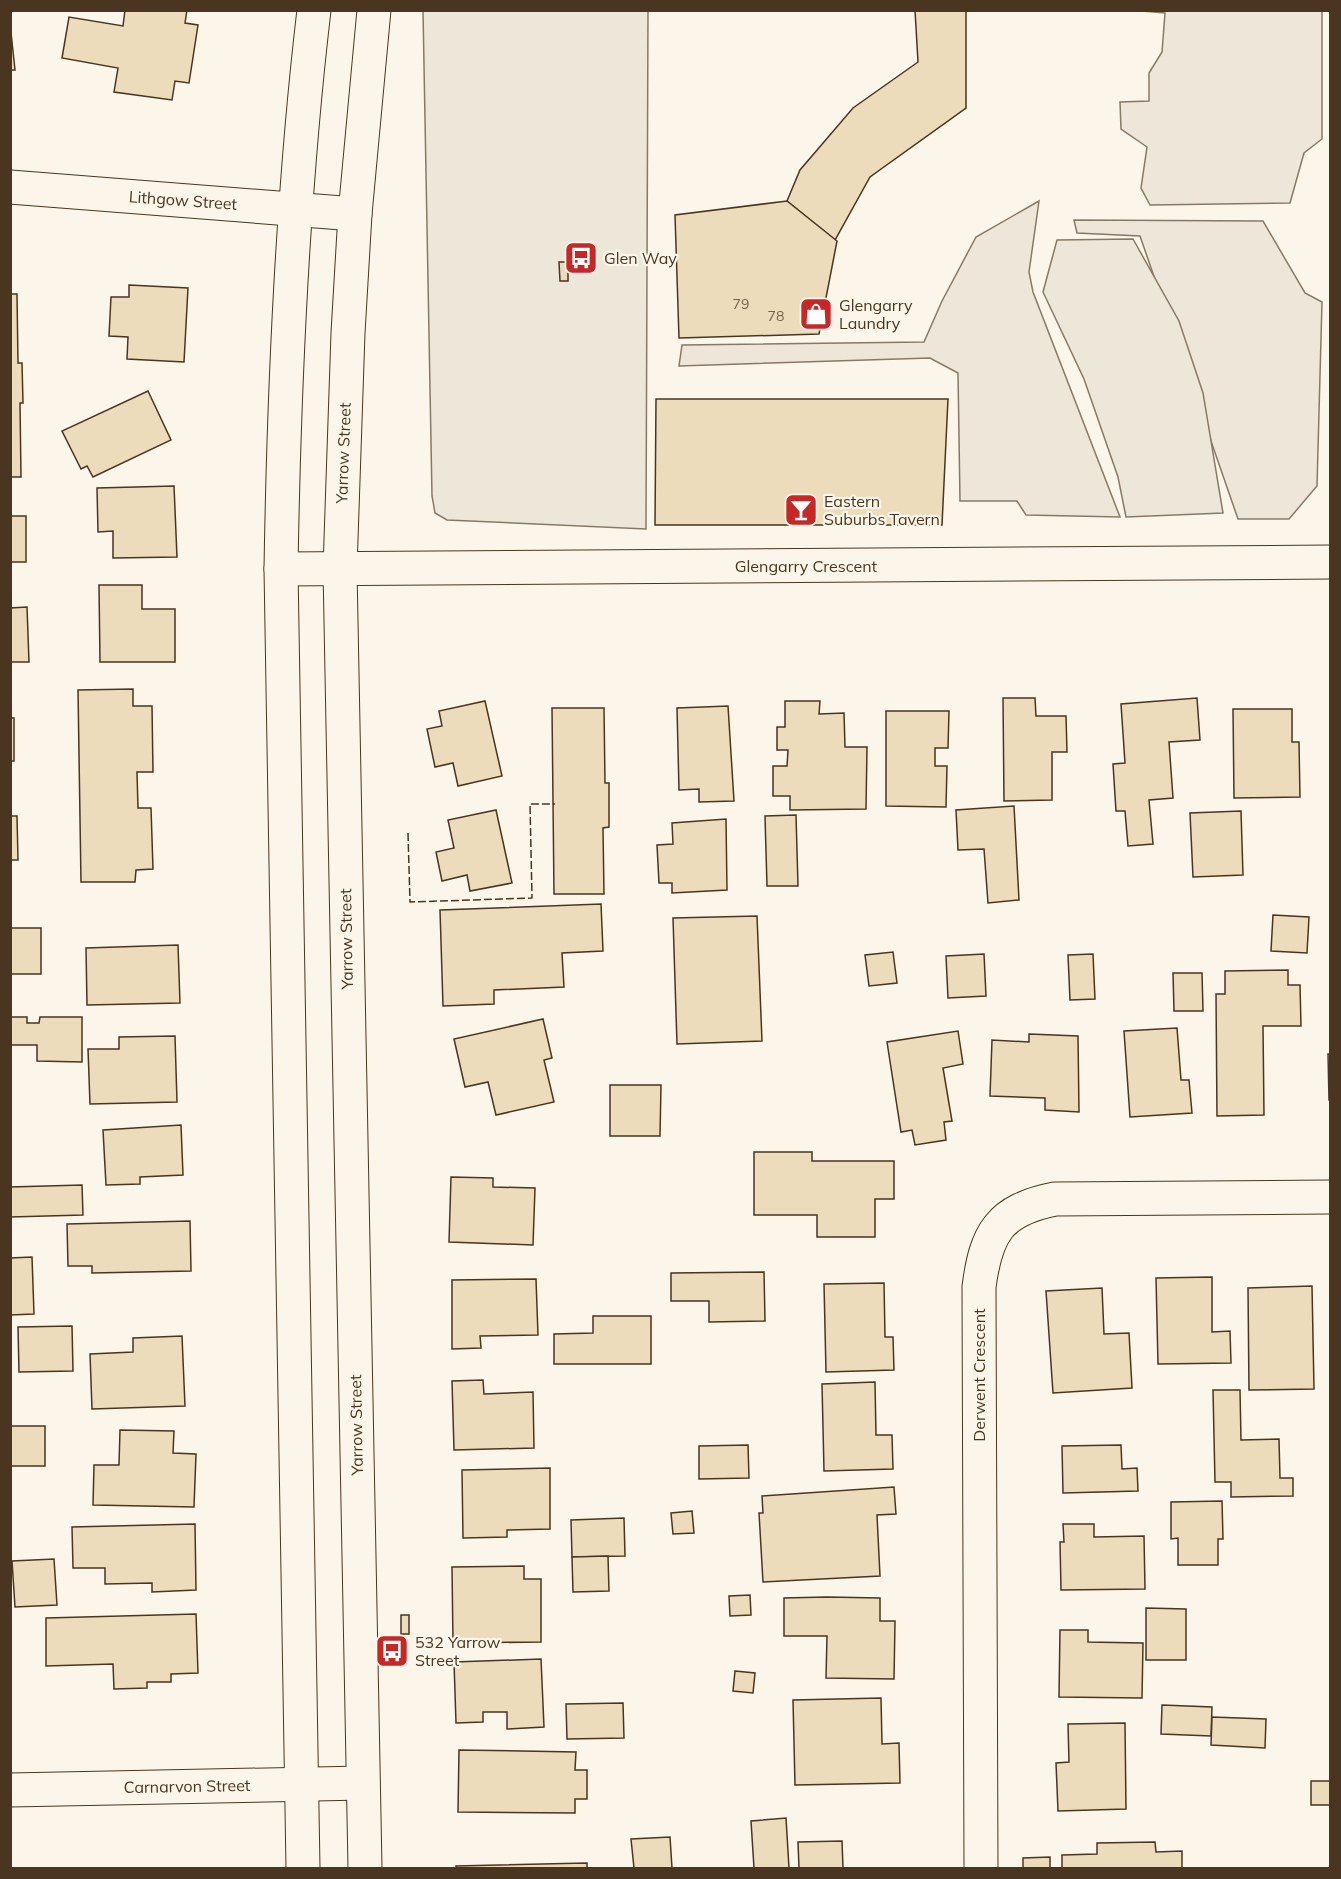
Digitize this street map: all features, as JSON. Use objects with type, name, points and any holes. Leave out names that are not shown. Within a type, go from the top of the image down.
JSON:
[{"type":"street","points":[[303,1869],[281,569],[283,416],[296,210],[314,10]]},
{"type":"street","name":"Yarrow Street","points":[[364,1869],[340,569],[342,449],[355,214],[374,10]]},
{"type":"street","name":"Lithgow Street","points":[[10,187],[355,214]]},
{"type":"street","name":"Glengarry Crescent","points":[[281,569],[1330,562]]},
{"type":"street","name":"Derwent Crescent","points":[[981,1869],[979,1287],[982,1259],[993,1234],[1010,1215],[1031,1204],[1055,1199],[1330,1197]]},
{"type":"street","name":"Carnarvon Street","points":[[10,1790],[363,1782]]},
{"type":"shaded area","points":[[423,11],[648,11],[646,529],[447,520],[435,513],[432,496]]},
{"type":"shaded area","points":[[1142,11],[1322,11],[1322,139],[1304,153],[1290,203],[1150,205],[1141,188],[1147,147],[1121,129],[1120,102],[1149,101],[1149,73],[1162,52],[1165,13]]},
{"type":"shaded area","points":[[1039,201],[1029,272],[1033,292],[1120,517],[1026,515],[1017,501],[960,501],[958,373],[930,358],[679,366],[682,345],[924,342],[942,301],[976,237]]},
{"type":"shaded area","points":[[1074,220],[1263,221],[1305,293],[1322,302],[1317,486],[1289,519],[1238,519],[1140,236],[1077,233]]},
{"type":"shaded area","points":[[1133,239],[1179,321],[1203,393],[1223,513],[1126,517],[1118,477],[1084,379],[1043,292],[1057,240]]},
{"type":"building","points":[[125,10],[187,10],[185,23],[198,25],[189,83],[175,81],[172,100],[114,92],[118,68],[62,58],[69,17],[123,26]]},
{"type":"building","points":[[915,10],[966,10],[966,108],[870,177],[835,240],[787,201],[800,170],[853,108],[918,62]]},
{"type":"building","points":[[10,23],[15,70],[10,70]]},
{"type":"building","points":[[787,201],[837,241],[819,334],[679,338],[675,215]]},
{"type":"building","points":[[559,262],[568,262],[568,281],[560,281]]},
{"type":"building","points":[[129,285],[188,288],[184,362],[127,359],[128,337],[109,336],[111,297],[129,297]]},
{"type":"building","points":[[10,294],[17,294],[18,363],[22,363],[21,477],[10,477]]},
{"type":"building","points":[[148,391],[171,440],[93,477],[87,466],[81,469],[62,431]]},
{"type":"building","points":[[656,399],[948,399],[942,525],[655,525]]},
{"type":"building","points":[[174,486],[177,557],[113,558],[113,531],[98,532],[97,488]]},
{"type":"building","points":[[10,516],[26,516],[26,562],[10,562]]},
{"type":"building","points":[[99,585],[142,585],[142,609],[175,609],[175,662],[100,662]]},
{"type":"building","points":[[27,607],[29,662],[10,662],[10,608]]},
{"type":"building","points":[[133,689],[133,706],[152,706],[153,772],[137,772],[138,808],[151,808],[153,869],[136,870],[135,882],[81,882],[78,690]]},
{"type":"building","points":[[1003,698],[1035,698],[1036,716],[1066,716],[1067,752],[1052,752],[1052,800],[1004,801]]},
{"type":"building","points":[[1197,698],[1200,740],[1169,742],[1173,798],[1149,800],[1153,844],[1128,846],[1125,811],[1116,811],[1113,764],[1125,763],[1121,704]]},
{"type":"building","points":[[485,701],[502,776],[458,786],[453,763],[435,767],[427,729],[442,726],[439,711]]},
{"type":"building","points":[[785,701],[820,701],[819,714],[844,713],[845,747],[867,747],[866,809],[790,810],[790,796],[773,796],[773,766],[787,766],[788,750],[777,750],[777,727],[785,727]]},
{"type":"building","points":[[728,706],[734,801],[699,802],[699,789],[679,790],[677,708]]},
{"type":"building","points":[[552,708],[604,708],[605,783],[609,783],[609,827],[603,828],[604,894],[554,894]]},
{"type":"building","points":[[1233,709],[1292,709],[1292,742],[1299,742],[1300,797],[1234,798]]},
{"type":"building","points":[[886,711],[949,711],[948,748],[935,748],[935,766],[947,766],[946,807],[886,806]]},
{"type":"building","points":[[10,718],[14,718],[14,761],[10,761]]},
{"type":"building","points":[[1014,806],[1019,900],[988,903],[984,849],[958,850],[956,810]]},
{"type":"building","points":[[496,810],[512,883],[470,891],[467,875],[442,881],[436,852],[454,848],[448,820]]},
{"type":"building","points":[[1241,811],[1243,875],[1193,877],[1190,813]]},
{"type":"building","points":[[796,815],[798,886],[767,886],[765,816]]},
{"type":"building","points":[[10,816],[17,816],[18,860],[10,860]]},
{"type":"building","points":[[726,819],[727,890],[672,893],[672,883],[659,883],[657,845],[673,844],[672,823]]},
{"type":"building","points":[[601,904],[603,951],[562,953],[564,987],[494,990],[494,1004],[443,1006],[440,910]]},
{"type":"building","points":[[1273,915],[1309,917],[1307,953],[1271,951]]},
{"type":"building","points":[[757,916],[762,1041],[677,1044],[673,918]]},
{"type":"building","points":[[10,928],[41,928],[41,974],[10,974]]},
{"type":"building","points":[[178,945],[180,1003],[87,1005],[86,948]]},
{"type":"building","points":[[893,952],[897,983],[869,986],[865,955]]},
{"type":"building","points":[[984,954],[986,996],[948,998],[946,956]]},
{"type":"building","points":[[1093,954],[1095,999],[1070,1000],[1068,955]]},
{"type":"building","points":[[1288,970],[1288,985],[1300,985],[1301,1026],[1263,1026],[1264,1115],[1217,1116],[1216,994],[1225,994],[1225,971]]},
{"type":"building","points":[[1173,973],[1202,973],[1203,1011],[1174,1011]]},
{"type":"building","points":[[10,1017],[27,1017],[27,1023],[39,1023],[40,1017],[82,1017],[82,1062],[37,1061],[37,1045],[10,1045]]},
{"type":"building","points":[[543,1019],[552,1058],[544,1060],[554,1102],[496,1115],[488,1082],[465,1087],[454,1039]]},
{"type":"building","points":[[1177,1028],[1181,1080],[1189,1080],[1192,1113],[1130,1117],[1124,1031]]},
{"type":"building","points":[[958,1031],[963,1064],[943,1068],[952,1121],[944,1122],[946,1140],[915,1145],[912,1130],[901,1132],[887,1042]]},
{"type":"building","points":[[1029,1034],[1078,1036],[1079,1112],[1045,1110],[1045,1098],[990,1096],[992,1040],[1029,1042]]},
{"type":"building","points":[[175,1036],[177,1102],[90,1104],[88,1049],[119,1049],[119,1037]]},
{"type":"building","points":[[1328,1054],[1330,1054],[1330,1100],[1329,1100]]},
{"type":"building","points":[[610,1085],[661,1085],[660,1136],[610,1136]]},
{"type":"building","points":[[181,1125],[183,1175],[140,1177],[140,1184],[106,1185],[103,1130]]},
{"type":"building","points":[[754,1152],[812,1152],[812,1161],[894,1161],[894,1199],[875,1199],[875,1237],[817,1237],[817,1215],[754,1215]]},
{"type":"building","points":[[451,1177],[493,1178],[493,1187],[535,1188],[533,1245],[449,1242]]},
{"type":"building","points":[[82,1185],[83,1215],[10,1217],[10,1187]]},
{"type":"building","points":[[190,1221],[191,1271],[92,1273],[92,1266],[68,1266],[67,1224]]},
{"type":"building","points":[[32,1257],[34,1314],[10,1315],[10,1258]]},
{"type":"building","points":[[764,1272],[765,1321],[709,1322],[709,1301],[671,1301],[671,1273]]},
{"type":"building","points":[[1212,1277],[1212,1332],[1230,1331],[1231,1363],[1158,1364],[1156,1278]]},
{"type":"building","points":[[536,1279],[538,1335],[480,1336],[481,1348],[452,1349],[452,1280]]},
{"type":"building","points":[[884,1283],[885,1337],[893,1337],[894,1370],[826,1372],[824,1284]]},
{"type":"building","points":[[1312,1286],[1314,1389],[1249,1390],[1248,1288]]},
{"type":"building","points":[[1102,1288],[1104,1334],[1129,1333],[1132,1388],[1053,1393],[1046,1291]]},
{"type":"building","points":[[593,1316],[651,1316],[651,1364],[554,1364],[554,1334],[593,1333]]},
{"type":"building","points":[[72,1326],[73,1371],[19,1372],[18,1327]]},
{"type":"building","points":[[182,1336],[185,1406],[92,1409],[90,1354],[133,1352],[133,1338]]},
{"type":"building","points":[[483,1380],[484,1394],[533,1392],[534,1448],[454,1450],[452,1381]]},
{"type":"building","points":[[875,1382],[876,1435],[892,1435],[893,1469],[824,1471],[822,1384]]},
{"type":"building","points":[[1213,1390],[1240,1390],[1241,1440],[1279,1439],[1280,1478],[1293,1478],[1293,1496],[1231,1497],[1231,1482],[1215,1482]]},
{"type":"building","points":[[10,1426],[45,1426],[45,1466],[10,1466]]},
{"type":"building","points":[[120,1430],[174,1431],[173,1453],[196,1454],[194,1507],[93,1505],[94,1465],[119,1465]]},
{"type":"building","points":[[748,1445],[749,1478],[699,1479],[699,1446]]},
{"type":"building","points":[[1121,1445],[1122,1469],[1137,1468],[1138,1491],[1063,1493],[1062,1446]]},
{"type":"building","points":[[550,1468],[550,1529],[507,1530],[507,1537],[463,1538],[462,1470]]},
{"type":"building","points":[[894,1487],[896,1514],[877,1515],[880,1576],[763,1582],[759,1513],[763,1513],[762,1496]]},
{"type":"building","points":[[1222,1501],[1223,1539],[1218,1539],[1218,1565],[1178,1565],[1178,1538],[1171,1539],[1171,1502]]},
{"type":"building","points":[[692,1511],[694,1533],[673,1534],[671,1513]]},
{"type":"building","points":[[624,1518],[625,1556],[572,1557],[571,1520]]},
{"type":"building","points":[[195,1524],[196,1590],[152,1592],[152,1583],[105,1584],[105,1568],[73,1568],[72,1527]]},
{"type":"building","points":[[1063,1524],[1094,1524],[1094,1537],[1144,1536],[1145,1589],[1061,1590],[1060,1542],[1064,1542]]},
{"type":"building","points":[[608,1556],[609,1591],[573,1592],[572,1557]]},
{"type":"building","points":[[54,1559],[57,1605],[15,1607],[12,1561]]},
{"type":"building","points":[[524,1566],[524,1579],[541,1579],[541,1642],[453,1643],[452,1567]]},
{"type":"building","points":[[750,1595],[751,1615],[730,1616],[729,1596]]},
{"type":"building","points":[[784,1598],[880,1598],[880,1621],[895,1621],[894,1679],[826,1678],[827,1636],[784,1636]]},
{"type":"building","points":[[1146,1608],[1186,1609],[1186,1660],[1146,1660]]},
{"type":"building","points":[[196,1614],[198,1673],[171,1674],[171,1682],[147,1682],[147,1688],[114,1689],[113,1664],[46,1666],[46,1618]]},
{"type":"building","points":[[401,1615],[409,1615],[409,1634],[401,1634]]},
{"type":"building","points":[[1060,1630],[1088,1630],[1088,1642],[1143,1643],[1142,1698],[1059,1697]]},
{"type":"building","points":[[541,1659],[544,1727],[507,1729],[507,1712],[483,1712],[483,1722],[456,1723],[454,1662]]},
{"type":"building","points":[[735,1671],[755,1673],[753,1693],[733,1691]]},
{"type":"building","points":[[881,1698],[882,1744],[899,1743],[900,1783],[795,1785],[793,1700]]},
{"type":"building","points":[[623,1703],[624,1738],[567,1739],[566,1704]]},
{"type":"building","points":[[1162,1705],[1212,1707],[1211,1736],[1161,1734]]},
{"type":"building","points":[[1212,1717],[1266,1719],[1265,1748],[1211,1745]]},
{"type":"building","points":[[1125,1723],[1126,1809],[1058,1811],[1056,1763],[1069,1762],[1068,1724]]},
{"type":"building","points":[[459,1750],[576,1752],[575,1770],[587,1770],[587,1799],[575,1799],[575,1813],[458,1812]]},
{"type":"building","points":[[1311,1781],[1330,1781],[1330,1805],[1311,1805]]},
{"type":"building","points":[[786,1818],[789,1868],[754,1868],[751,1821]]},
{"type":"building","points":[[670,1837],[672,1868],[634,1868],[631,1839]]},
{"type":"building","points":[[842,1841],[843,1868],[799,1868],[798,1842]]},
{"type":"building","points":[[1155,1842],[1156,1852],[1182,1851],[1182,1868],[1062,1868],[1062,1855],[1097,1854],[1097,1843]]},
{"type":"building","points":[[1050,1857],[1050,1868],[1023,1868],[1023,1858]]},
{"type":"building","points":[[587,1863],[587,1868],[456,1868],[456,1866]]},
{"type":"fence","points":[[408,833],[410,902],[532,898],[530,804],[555,804]]},
{"type":"place","name":"Glen Way","points":[[581,258]]},
{"type":"place","name":"Glengarry Laundry","points":[[816,314]]},
{"type":"place","name":"Eastern Suburbs Tavern","points":[[801,510]]},
{"type":"place","name":"532 Yarrow Street","points":[[392,1651]]}]
